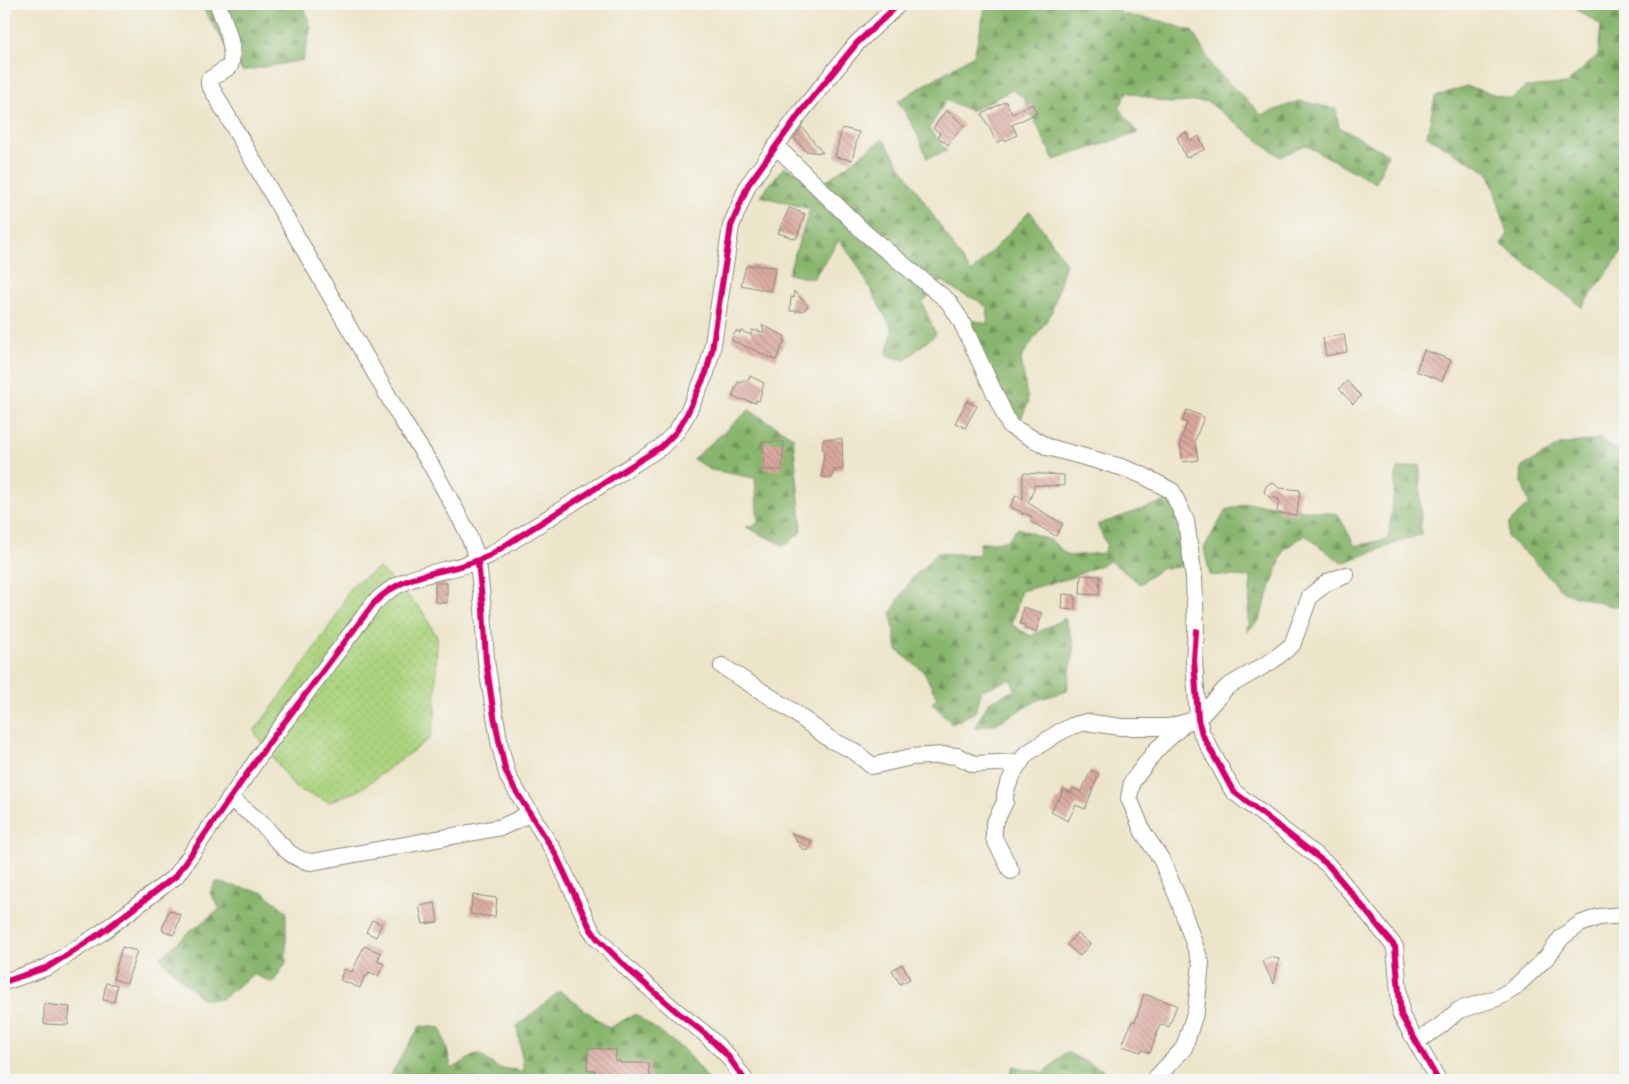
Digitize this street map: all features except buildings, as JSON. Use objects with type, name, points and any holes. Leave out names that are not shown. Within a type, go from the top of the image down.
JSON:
[{"type":"street","points":[[218,4],[231,44],[233,57],[230,66],[212,77],[209,80],[209,84],[402,420],[431,465],[467,531],[478,562],[486,662],[500,746],[508,777],[555,854],[590,928],[597,938],[636,976],[676,1011],[704,1032],[727,1055],[745,1080]]},
{"type":"street","points":[[4,982],[48,967],[101,933],[170,882],[182,868],[265,748],[374,603],[385,592],[410,579],[478,562],[661,447],[676,432],[706,373],[712,350],[731,226],[748,185],[856,43],[899,4]]},
{"type":"street","points":[[776,146],[865,233],[948,301],[960,319],[1010,426],[1048,447],[1121,467],[1142,475],[1172,491],[1186,521],[1194,578],[1196,631],[1191,721],[1202,734],[1234,791],[1328,865],[1395,947],[1402,1015],[1408,1029],[1438,1080]]},
{"type":"street","points":[[1154,1080],[1158,1078],[1184,1048],[1196,1010],[1201,963],[1178,898],[1161,860],[1143,832],[1129,798],[1132,782],[1156,750],[1227,688],[1272,661],[1292,646],[1310,596],[1328,582],[1346,575]]},
{"type":"street","points":[[722,666],[791,710],[831,740],[854,752],[872,766],[911,757],[944,754],[957,756],[974,764],[1021,762]]},
{"type":"street","points":[[1011,871],[994,838],[994,824],[1005,802],[1007,787],[1016,768],[1033,748],[1072,726],[1086,722],[1121,727],[1169,727],[1191,721]]},
{"type":"street","points":[[230,798],[263,824],[288,852],[312,862],[494,828],[510,824],[530,813]]},
{"type":"street","points":[[1416,1041],[1439,1027],[1459,1010],[1497,998],[1513,989],[1548,956],[1562,936],[1580,924],[1599,917],[1625,915]]},
{"type":"green space","points":[[200,4],[303,4],[311,27],[303,60],[242,71]]},
{"type":"green space","points":[[982,4],[1112,4],[1122,14],[1161,21],[1192,31],[1214,69],[1262,115],[1299,101],[1336,109],[1339,127],[1388,154],[1376,183],[1305,145],[1280,157],[1207,101],[1169,103],[1127,92],[1119,108],[1138,133],[1054,160],[1023,97],[1012,90],[971,111],[946,100],[929,129],[947,151],[927,158],[915,129],[898,101],[974,55],[985,9]]},
{"type":"green space","points":[[1580,4],[1625,4],[1625,248],[1582,307],[1501,244],[1508,234],[1489,173],[1427,136],[1435,97],[1466,86],[1511,99],[1525,87],[1566,84],[1598,55],[1601,25],[1577,10]]},
{"type":"green space","points":[[883,139],[971,273],[1030,211],[1066,263],[1051,314],[1021,358],[1028,403],[1020,421],[989,381],[969,319],[987,324],[988,308],[977,300],[960,293],[942,281],[922,303],[936,334],[905,360],[886,355],[893,331],[857,264],[839,240],[813,279],[788,274],[810,209],[760,196],[784,167],[823,183]]},
{"type":"green space","points":[[749,410],[793,437],[802,531],[785,546],[746,527],[758,524],[755,478],[711,470],[693,459]]},
{"type":"green space","points":[[1600,439],[1625,455],[1625,605],[1610,606],[1563,592],[1533,560],[1507,537],[1509,523],[1529,503],[1521,480],[1522,467],[1560,445]]},
{"type":"green space","points":[[1420,465],[1421,534],[1342,563],[1305,535],[1284,549],[1259,621],[1247,631],[1251,577],[1210,575],[1204,548],[1226,510],[1248,503],[1338,514],[1355,546],[1388,539],[1397,469]]},
{"type":"green space","points":[[1168,500],[1178,518],[1185,566],[1160,569],[1140,584],[1110,561],[1070,578],[1021,591],[1012,625],[1031,636],[1065,618],[1074,646],[1067,691],[1040,699],[995,724],[974,728],[989,702],[1015,690],[1011,679],[982,690],[975,712],[952,724],[932,703],[937,698],[924,672],[897,650],[891,613],[911,579],[937,553],[979,555],[980,543],[1006,541],[1018,528],[1052,541],[1068,556],[1103,553],[1107,545],[1097,525]]},
{"type":"green space","points":[[379,568],[421,609],[437,637],[435,717],[430,738],[361,789],[329,802],[295,788],[254,731],[293,680],[335,618],[351,586]]},
{"type":"green space","points":[[216,882],[264,893],[286,911],[286,962],[273,983],[253,974],[222,999],[202,999],[160,958],[188,933],[220,909],[210,893]]},
{"type":"green space","points":[[560,991],[609,1028],[635,1014],[683,1049],[709,1080],[387,1080],[420,1026],[441,1028],[452,1069],[478,1053],[498,1068],[524,1071],[517,1026]]},
{"type":"green space","points":[[1066,1052],[1107,1072],[1099,1080],[1006,1080],[1014,1066],[1044,1073]]},
{"type":"cycle path","points":[[4,982],[48,967],[101,933],[176,876],[265,748],[374,603],[388,591],[402,583],[430,573],[475,562],[490,555],[661,447],[676,432],[687,414],[706,373],[712,350],[731,226],[748,185],[800,113],[857,43],[899,4]]},
{"type":"cycle path","points":[[478,562],[486,661],[494,716],[505,769],[511,783],[555,853],[590,928],[597,938],[630,971],[704,1033],[727,1055],[745,1080]]},
{"type":"cycle path","points":[[1196,631],[1194,660],[1198,719],[1202,734],[1233,791],[1328,865],[1395,947],[1401,1015],[1438,1080]]}]
